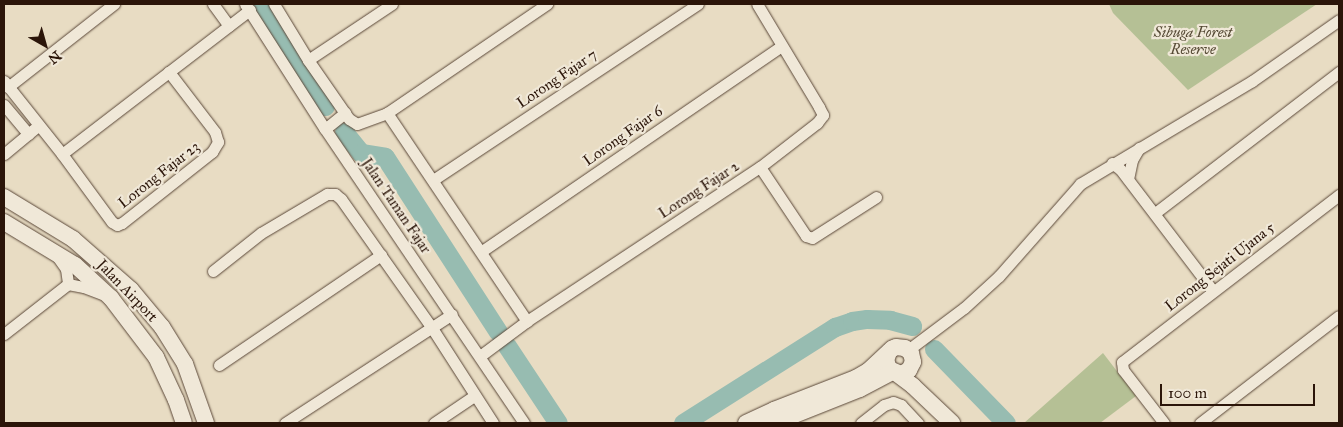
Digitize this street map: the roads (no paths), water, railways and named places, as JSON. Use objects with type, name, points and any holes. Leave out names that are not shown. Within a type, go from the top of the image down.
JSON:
[{"type":"main road","name":"Jalan Airport","points":[[4,197],[73,239],[131,290],[162,327],[185,364],[206,423]]},
{"type":"main road","name":"Jalan Airport","points":[[4,222],[75,265],[110,298],[156,357],[176,400],[184,423]]},
{"type":"main road","points":[[746,423],[856,378],[868,371],[889,352],[900,347],[911,354],[923,381],[948,418]]},
{"type":"main road","points":[[889,352],[887,365],[948,418]]},
{"type":"main road","points":[[774,423],[860,389],[894,372],[909,370],[911,354]]},
{"type":"street","points":[[114,4],[6,84],[62,154],[228,26],[247,7]]},
{"type":"street","points":[[213,4],[228,26]]},
{"type":"street","points":[[274,4],[308,60],[345,113],[357,124],[387,113],[547,4]]},
{"type":"street","points":[[308,60],[392,4]]},
{"type":"street","name":"Lorong Fajar 7","points":[[432,180],[698,4]]},
{"type":"street","name":"Lorong Fajar 2","points":[[480,356],[527,321],[760,167],[817,123],[823,115],[757,4]]},
{"type":"street","name":"Jalan Taman Fajar","points":[[247,7],[324,129],[452,314],[524,423]]},
{"type":"street","points":[[911,354],[999,276],[1070,194],[1093,174],[1252,81],[1339,20]]},
{"type":"street","name":"Lorong Fajar 6","points":[[482,251],[781,46]]},
{"type":"street","name":"Lorong Fajar 23","points":[[62,154],[112,222],[122,223],[212,152],[218,142],[215,132],[169,72]]},
{"type":"street","points":[[1155,213],[1339,72]]},
{"type":"street","points":[[4,105],[28,134]]},
{"type":"street","points":[[324,129],[345,113]]},
{"type":"street","points":[[387,113],[482,251],[527,321]]},
{"type":"street","points":[[4,154],[39,125]]},
{"type":"street","points":[[1128,179],[1132,160],[1141,146]]},
{"type":"street","points":[[1112,164],[1120,168],[1213,291]]},
{"type":"street","points":[[760,167],[806,236],[812,238],[876,197]]},
{"type":"street","points":[[1093,174],[1116,173],[1128,179]]},
{"type":"street","points":[[214,271],[262,233],[327,194],[335,194],[341,199],[432,328],[493,423]]},
{"type":"street","name":"Lorong Sejati Ujana 5","points":[[1164,423],[1123,370],[1121,364],[1339,195]]},
{"type":"street","points":[[55,252],[66,269],[68,284]]},
{"type":"street","points":[[220,366],[381,255]]},
{"type":"street","points":[[4,334],[68,284],[84,286],[110,298]]},
{"type":"street","points":[[285,423],[452,314]]},
{"type":"street","points":[[1200,423],[1339,316]]},
{"type":"street","points":[[434,423],[474,396]]},
{"type":"street","points":[[861,423],[884,405],[893,402],[901,405],[918,423]]},
{"type":"waterway","points":[[258,4],[325,106]]},
{"type":"waterway","points":[[344,132],[361,153],[385,157],[498,332]]},
{"type":"waterway","points":[[683,423],[835,327],[852,321],[867,319],[890,320],[912,326]]},
{"type":"waterway","points":[[507,346],[558,423]]},
{"type":"waterway","points":[[934,349],[1006,423]]},
{"type":"park label","name":"Sibuga Forest Reserve","points":[[1193,40]]}]
